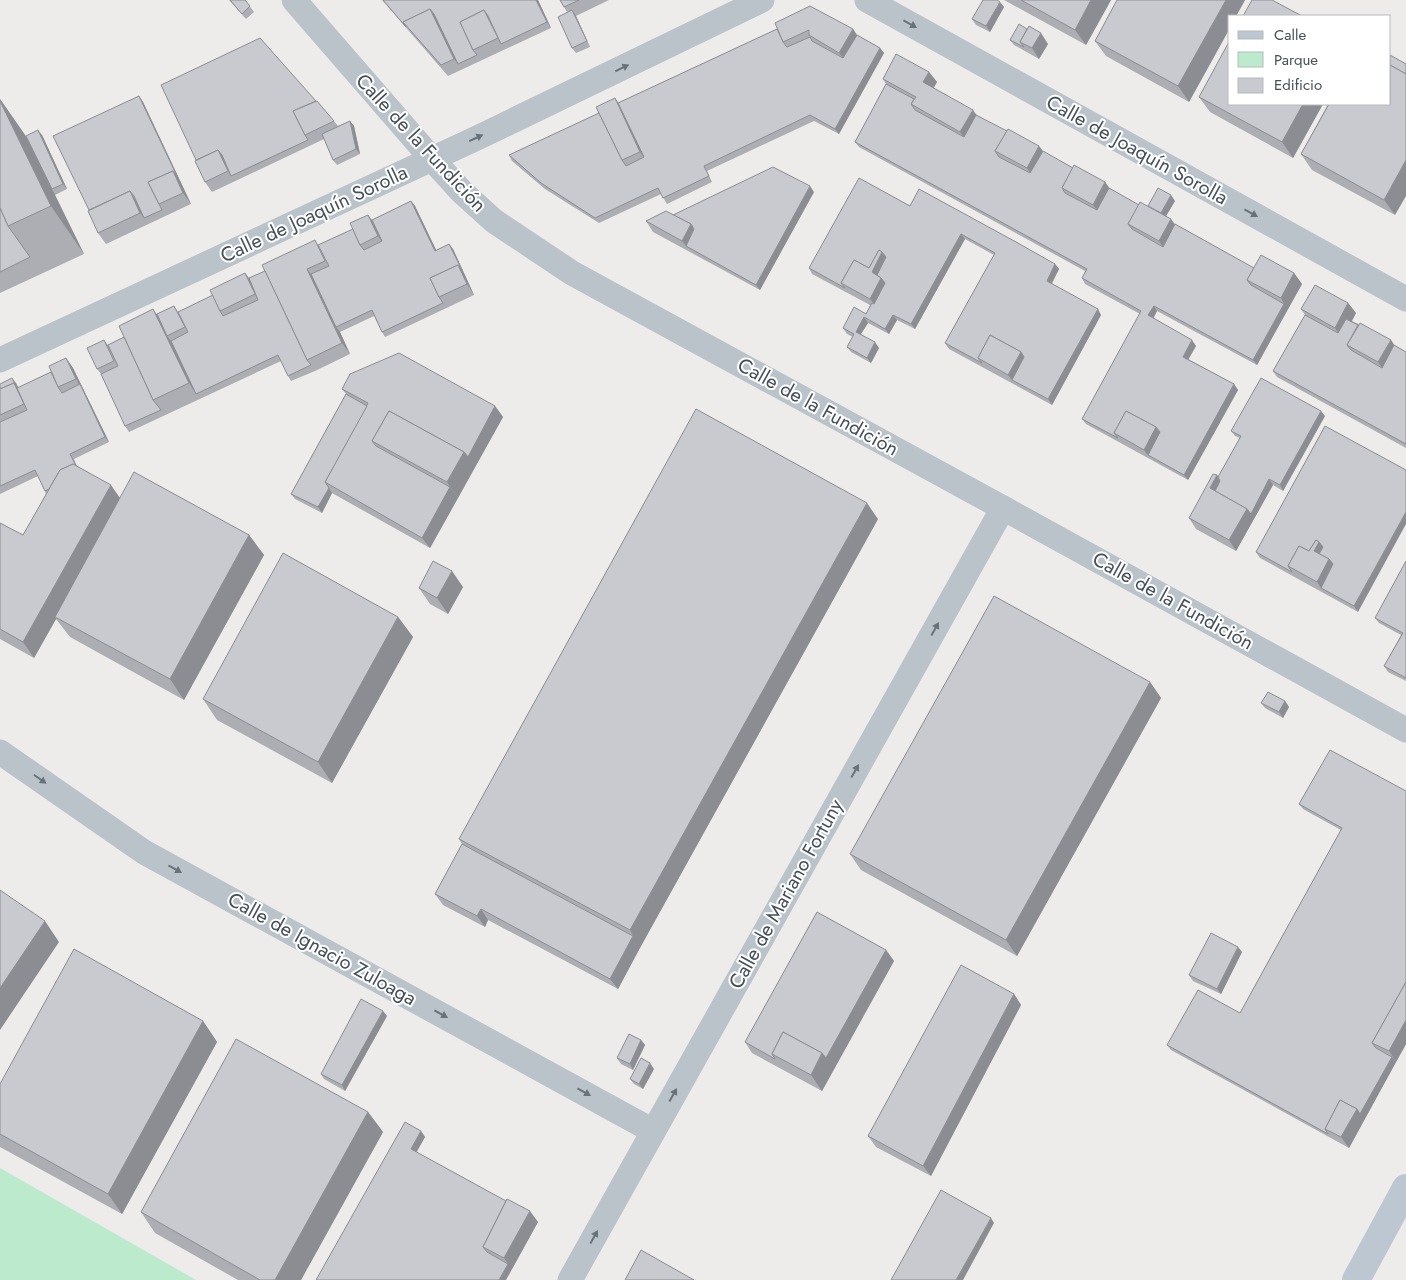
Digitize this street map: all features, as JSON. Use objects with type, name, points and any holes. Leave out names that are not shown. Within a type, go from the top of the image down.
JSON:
[{"type":"street","name":"Calle de la Fundición","points":[[294,0],[432,159],[462,192],[494,222],[572,273],[1406,730]]},
{"type":"street","name":"Calle de Joaquín Sorolla","points":[[0,360],[432,159],[762,0]]},
{"type":"street","name":"Calle de Joaquín Sorolla","points":[[867,0],[1406,299]]},
{"type":"street","name":"Calle de Mariano Fortuny","points":[[570,1280],[1003,508]]},
{"type":"street","name":"Calle de Ignacio Zuloaga","points":[[0,752],[144,852],[653,1131]]},
{"type":"street","points":[[1356,1280],[1406,1188]]},
{"type":"green space","points":[[0,1168],[196,1280],[0,1280]]},
{"type":"building","points":[[230,0],[245,0],[250,6],[242,14]]},
{"type":"building","points":[[383,0],[536,0],[547,22],[501,44],[484,10],[460,22],[477,55],[458,64],[430,9],[403,22],[406,27]]},
{"type":"building","points":[[560,0],[579,0],[564,7]]},
{"type":"building","points":[[983,0],[997,0],[1000,2],[986,26],[972,19]]},
{"type":"building","points":[[1021,0],[1091,0],[1075,30]]},
{"type":"building","points":[[1117,0],[1226,0],[1178,86],[1095,41]]},
{"type":"building","points":[[1252,0],[1272,0],[1300,15],[1244,15]]},
{"type":"building","points":[[810,6],[853,29],[839,53],[809,35],[809,30],[783,42],[775,23]]},
{"type":"building","points":[[430,9],[454,59],[441,65],[403,22]]},
{"type":"building","points":[[484,10],[498,38],[473,50],[460,22]]},
{"type":"building","points":[[572,10],[587,41],[572,48],[558,17]]},
{"type":"building","points":[[1019,24],[1027,29],[1020,42],[1024,47],[1010,40]]},
{"type":"building","points":[[1029,26],[1041,33],[1032,48],[1020,42]]},
{"type":"building","points":[[777,29],[787,47],[810,37],[812,41],[843,58],[857,35],[880,48],[835,129],[810,115],[704,166],[709,176],[663,198],[658,188],[595,218],[541,183],[509,155],[599,113],[626,166],[644,157],[618,103]]},
{"type":"building","points":[[260,38],[316,101],[293,111],[308,140],[231,176],[218,150],[196,160],[161,85]]},
{"type":"building","points":[[1228,44],[1228,105],[1302,105],[1282,142],[1199,97]]},
{"type":"building","points":[[896,54],[929,72],[923,82],[973,110],[960,132],[911,104],[916,97],[883,79]]},
{"type":"building","points":[[1391,56],[1406,64],[1406,74],[1391,66]]},
{"type":"building","points":[[1391,66],[1406,74],[1406,160],[1384,200],[1301,154],[1328,105],[1391,105]]},
{"type":"building","points":[[886,84],[914,99],[911,104],[915,110],[964,137],[976,115],[1007,131],[995,151],[999,157],[1030,173],[1043,151],[1073,168],[1062,188],[1065,193],[1097,210],[1109,188],[1139,205],[1128,224],[1132,229],[1163,247],[1175,224],[1254,268],[1247,280],[1251,285],[1284,304],[1253,360],[1154,306],[1148,315],[1192,340],[1183,357],[1234,384],[1184,475],[1148,455],[1160,432],[1156,427],[1126,411],[1114,433],[1118,438],[1082,419],[1141,311],[1082,278],[1087,269],[855,142]]},
{"type":"building","points":[[139,96],[177,176],[173,171],[148,182],[162,210],[144,218],[130,191],[89,210],[53,136]]},
{"type":"building","points":[[615,98],[640,152],[622,160],[596,107]]},
{"type":"building","points":[[0,101],[51,206],[8,226],[0,208]]},
{"type":"building","points":[[317,101],[334,121],[305,135],[293,111]]},
{"type":"building","points":[[350,121],[356,149],[333,160],[322,134]]},
{"type":"building","points":[[1008,129],[1039,146],[1027,168],[995,151]]},
{"type":"building","points":[[38,130],[63,184],[52,189],[26,136]]},
{"type":"building","points":[[218,150],[228,171],[205,182],[195,161]]},
{"type":"building","points":[[1074,165],[1105,182],[1093,205],[1062,188]]},
{"type":"building","points":[[773,167],[810,186],[756,285],[686,246],[694,229],[691,224],[673,215]]},
{"type":"building","points":[[173,171],[183,193],[159,204],[148,182]]},
{"type":"building","points":[[859,178],[910,206],[919,189],[1016,242],[1055,264],[1047,281],[1098,309],[1048,399],[1012,380],[1024,357],[1021,352],[990,335],[978,358],[982,363],[945,343],[995,253],[961,234],[911,324],[893,315],[885,329],[864,317],[856,332],[875,342],[867,358],[847,347],[854,334],[843,328],[854,307],[866,314],[872,303],[874,304],[885,283],[877,275],[886,257],[879,250],[869,268],[854,260],[841,283],[845,288],[809,268]]},
{"type":"building","points":[[1158,188],[1171,195],[1161,213],[1148,206]]},
{"type":"building","points":[[130,191],[140,213],[98,233],[88,211]]},
{"type":"building","points":[[411,201],[435,251],[449,244],[462,270],[458,265],[430,278],[443,303],[382,332],[372,310],[336,327],[311,274],[329,266],[318,245],[353,229],[364,250],[382,241],[372,220]]},
{"type":"building","points":[[1140,202],[1171,219],[1159,241],[1128,224]]},
{"type":"building","points":[[0,208],[8,226],[30,257],[0,272]]},
{"type":"building","points":[[666,211],[691,224],[682,241],[646,221]]},
{"type":"building","points":[[368,215],[378,236],[360,245],[350,223]]},
{"type":"building","points":[[315,240],[325,261],[307,269],[342,343],[307,360],[262,265]]},
{"type":"building","points":[[879,250],[882,252],[872,272],[881,278],[870,299],[841,283],[854,260],[869,268]]},
{"type":"building","points":[[1261,255],[1294,273],[1281,298],[1247,280]]},
{"type":"building","points":[[458,265],[467,284],[439,297],[430,278]]},
{"type":"building","points":[[265,271],[311,365],[288,376],[278,355],[196,394],[171,341],[188,332],[178,312],[213,295],[223,316],[258,300],[249,278]]},
{"type":"building","points":[[245,273],[255,294],[220,311],[210,290]]},
{"type":"building","points":[[1315,285],[1348,303],[1335,328],[1301,309]]},
{"type":"building","points":[[174,306],[185,327],[167,336],[157,314]]},
{"type":"building","points":[[153,309],[189,383],[153,400],[119,326]]},
{"type":"building","points":[[1305,315],[1338,333],[1346,319],[1358,325],[1347,345],[1351,350],[1382,368],[1394,345],[1406,352],[1406,444],[1273,371]]},
{"type":"building","points":[[1360,323],[1391,340],[1378,362],[1347,345]]},
{"type":"building","points":[[990,335],[1021,352],[1008,375],[978,358]]},
{"type":"building","points":[[124,337],[153,400],[161,410],[125,426],[101,374],[118,366],[108,345]]},
{"type":"building","points":[[104,340],[114,361],[97,369],[87,348]]},
{"type":"building","points":[[399,353],[495,406],[468,457],[464,452],[389,411],[372,441],[376,446],[450,487],[422,538],[325,482],[368,403],[342,389],[350,374]]},
{"type":"building","points":[[66,358],[76,379],[58,387],[49,366]]},
{"type":"building","points":[[51,372],[62,393],[80,384],[105,437],[70,454],[76,466],[73,464],[60,470],[49,489],[45,491],[35,470],[0,486],[0,422],[27,410],[17,388]]},
{"type":"building","points":[[12,378],[17,388],[14,383],[0,389],[0,384]]},
{"type":"building","points":[[1261,378],[1321,411],[1280,485],[1269,479],[1251,514],[1247,509],[1215,491],[1220,481],[1218,477],[1241,436],[1231,431]]},
{"type":"building","points":[[14,383],[24,404],[0,415],[0,389]]},
{"type":"building","points":[[346,394],[367,406],[325,482],[329,488],[318,507],[291,494]]},
{"type":"building","points":[[696,409],[867,503],[630,930],[459,839]]},
{"type":"building","points":[[389,411],[464,452],[447,482],[372,441]]},
{"type":"building","points":[[1126,411],[1156,427],[1144,450],[1114,433]]},
{"type":"building","points":[[1325,426],[1406,470],[1406,512],[1354,606],[1321,588],[1333,564],[1329,559],[1319,554],[1323,547],[1316,540],[1309,551],[1299,546],[1288,566],[1292,572],[1256,552]]},
{"type":"building","points":[[73,464],[111,485],[23,642],[0,629],[0,523],[23,535],[60,470]]},
{"type":"building","points":[[134,472],[249,535],[170,679],[55,617]]},
{"type":"building","points":[[1213,474],[1217,475],[1210,488],[1247,509],[1229,540],[1189,518]]},
{"type":"building","points":[[1316,540],[1319,542],[1314,551],[1329,559],[1317,582],[1288,566],[1299,546],[1309,551]]},
{"type":"building","points":[[283,553],[398,617],[318,762],[203,699]]},
{"type":"building","points":[[433,561],[452,571],[437,598],[419,588]]},
{"type":"building","points":[[1406,561],[1406,678],[1384,666],[1403,633],[1375,618]]},
{"type":"building","points":[[994,596],[1150,682],[1006,940],[850,854]]},
{"type":"building","points":[[1268,692],[1285,701],[1279,712],[1261,703]]},
{"type":"building","points":[[1330,750],[1406,791],[1406,982],[1372,1043],[1376,1048],[1392,1057],[1360,1114],[1357,1109],[1340,1100],[1325,1129],[1328,1134],[1167,1045],[1198,990],[1240,1013],[1342,828],[1299,804]]},
{"type":"building","points":[[462,844],[633,936],[610,979],[481,909],[477,916],[435,894]]},
{"type":"building","points":[[0,890],[45,921],[0,988]]},
{"type":"building","points":[[817,912],[886,950],[826,1058],[822,1053],[783,1032],[772,1054],[775,1059],[745,1042]]},
{"type":"building","points":[[1211,933],[1238,947],[1217,989],[1189,975]]},
{"type":"building","points":[[74,949],[203,1021],[108,1194],[0,1134],[0,1084]]},
{"type":"building","points":[[961,965],[1014,994],[923,1166],[868,1136]]},
{"type":"building","points":[[1406,982],[1406,1020],[1389,1051],[1372,1043]]},
{"type":"building","points":[[361,999],[383,1011],[342,1085],[321,1074]]},
{"type":"building","points":[[783,1032],[822,1053],[811,1075],[772,1054]]},
{"type":"building","points":[[629,1034],[641,1040],[630,1064],[617,1058]]},
{"type":"building","points":[[236,1039],[368,1112],[275,1280],[260,1280],[141,1212]]},
{"type":"building","points":[[641,1058],[650,1063],[639,1084],[630,1079]]},
{"type":"building","points":[[1340,1100],[1357,1109],[1341,1137],[1325,1129]]},
{"type":"building","points":[[405,1122],[421,1131],[411,1149],[506,1201],[483,1247],[487,1252],[508,1264],[499,1280],[316,1280]]},
{"type":"building","points":[[941,1190],[991,1218],[956,1280],[891,1280]]},
{"type":"building","points":[[507,1199],[530,1211],[504,1258],[483,1247]]},
{"type":"building","points":[[641,1250],[694,1280],[625,1280]]}]
